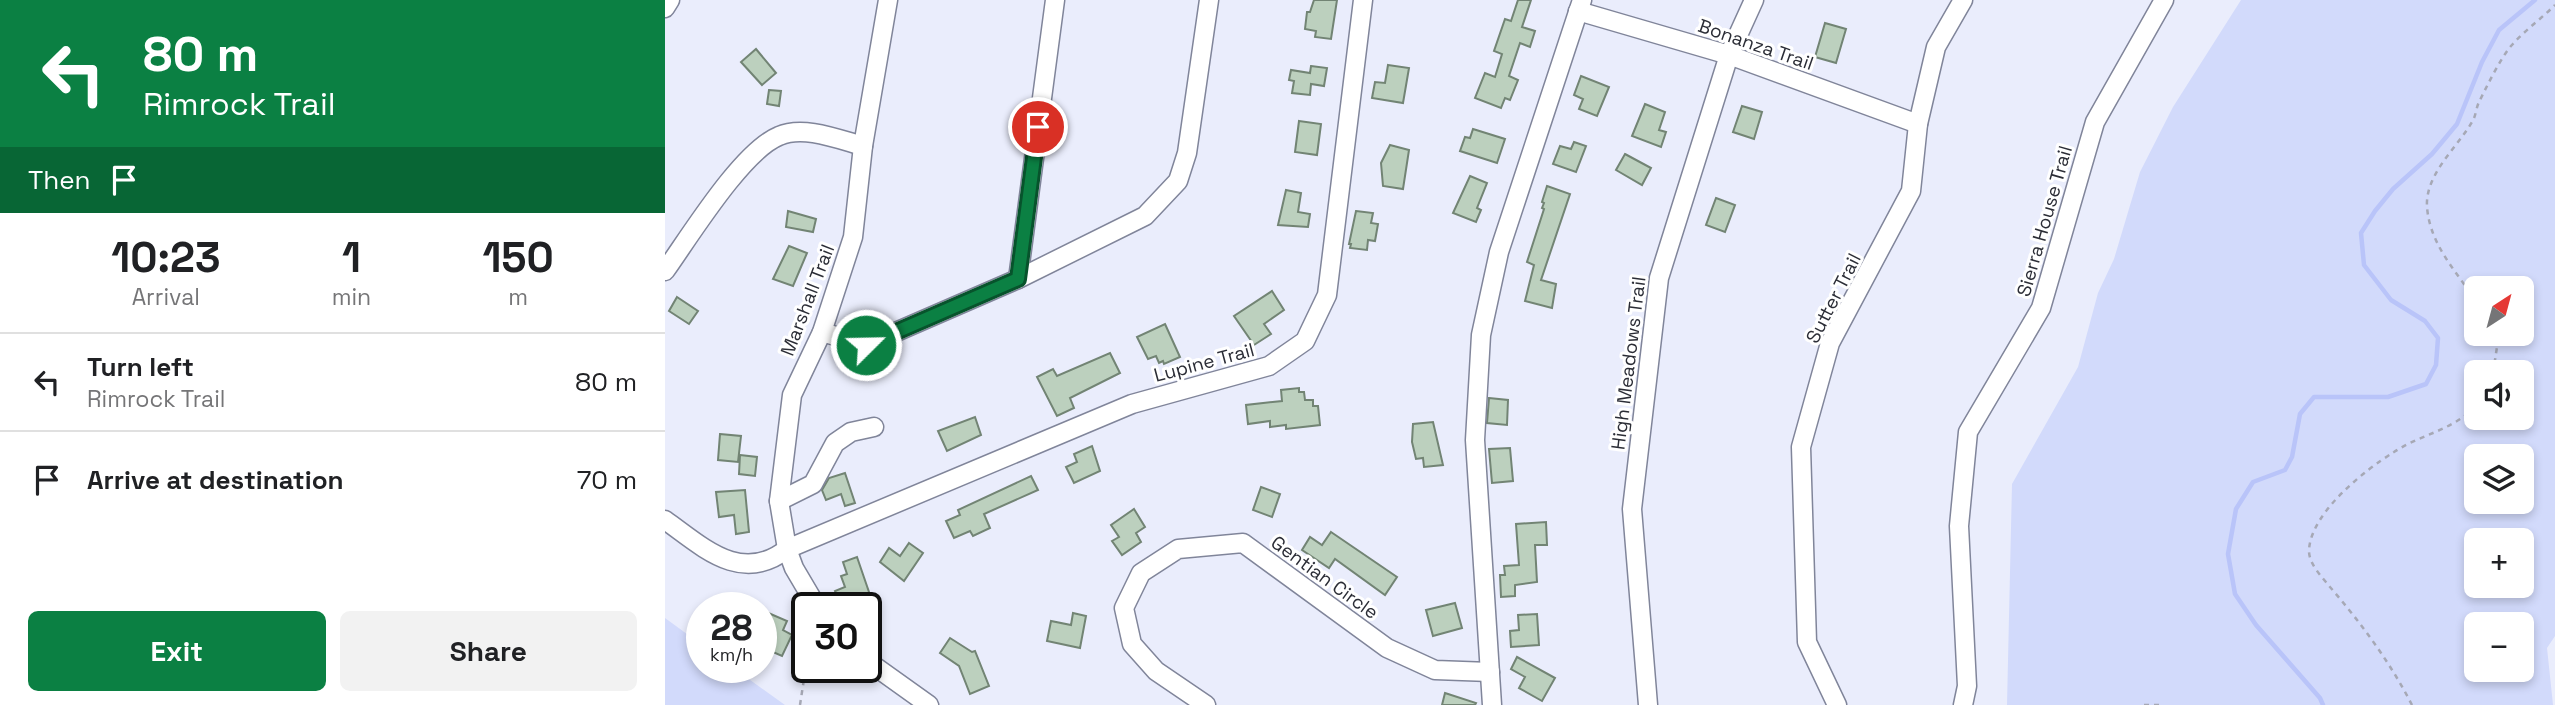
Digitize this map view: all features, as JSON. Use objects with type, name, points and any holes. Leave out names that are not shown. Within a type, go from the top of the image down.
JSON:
[{"type":"street","points":[[665,8],[670,0]]},
{"type":"street","name":"Marshall Trail","points":[[807,592],[787,549],[779,501],[792,395],[822,332],[853,237],[863,146],[888,0]]},
{"type":"street","points":[[1018,279],[1055,0]]},
{"type":"street","points":[[822,332],[866,345],[1018,279],[1145,216],[1178,181],[1187,153],[1209,0]]},
{"type":"street","name":"Lupine Trail","points":[[665,520],[721,559],[764,563],[787,549],[1132,404],[1269,366],[1304,341],[1327,295],[1363,0]]},
{"type":"street","name":"High Meadows Trail","points":[[1648,705],[1632,509],[1659,278],[1729,55],[1754,0]]},
{"type":"street","name":"Sutter Trail","points":[[1837,705],[1807,642],[1801,447],[1830,343],[1911,191],[1918,124],[1936,47],[1963,0]]},
{"type":"street","name":"Sierra House Trail","points":[[1963,705],[1967,687],[1959,526],[1968,432],[2041,308],[2095,122],[2164,0]]},
{"type":"street","points":[[1492,705],[1475,440],[1481,335],[1499,252],[1580,6]]},
{"type":"street","name":"Bonanza Trail","points":[[1580,6],[1729,55],[1918,124]]},
{"type":"street","points":[[665,271],[750,155],[780,135],[812,132],[863,146]]},
{"type":"street","points":[[779,501],[813,484],[835,443],[851,432],[874,428]]},
{"type":"street","name":"Gentian Circle","points":[[1206,705],[1156,671],[1132,644],[1124,608],[1142,573],[1178,549],[1243,543],[1387,648],[1435,670],[1490,672]]},
{"type":"street","points":[[882,671],[929,705]]},
{"type":"path","points":[[2464,286],[2454,274],[2432,229],[2427,205],[2429,189],[2436,174],[2474,120],[2478,104],[2510,47],[2555,5]]},
{"type":"path","points":[[2412,705],[2355,614],[2315,569],[2309,551],[2315,530],[2326,512],[2358,477],[2395,450],[2424,435],[2453,425],[2464,415]]},
{"type":"path","points":[[800,705],[803,683]]},
{"type":"path","points":[[2144,705],[2160,705]]},
{"type":"shaded area","points":[[2241,0],[2555,0],[2555,636],[2547,648],[2553,705],[2007,705],[2012,484],[2078,367],[2098,293],[2114,259],[2140,172],[2173,107]]},
{"type":"shaded area","points":[[665,618],[686,633],[686,683],[754,683],[785,705],[665,705]]},
{"type":"building","points":[[1314,0],[1337,0],[1331,39],[1315,37],[1316,31],[1305,29],[1307,12],[1310,12]]},
{"type":"building","points":[[1518,0],[1531,0],[1522,27],[1535,31],[1530,47],[1520,43],[1509,76],[1518,80],[1510,100],[1505,98],[1501,108],[1475,98],[1485,73],[1495,77],[1502,54],[1494,51],[1505,19],[1511,21]]},
{"type":"building","points":[[1825,23],[1846,29],[1836,63],[1815,57]]},
{"type":"building","points":[[756,49],[776,73],[762,85],[741,62]]},
{"type":"building","points":[[1388,65],[1409,68],[1403,103],[1372,98],[1375,82],[1385,83]]},
{"type":"building","points":[[1311,66],[1327,68],[1324,86],[1311,84],[1310,95],[1292,93],[1294,81],[1289,80],[1291,70],[1310,73]]},
{"type":"building","points":[[1581,76],[1609,87],[1597,116],[1579,109],[1583,99],[1574,95]]},
{"type":"building","points":[[769,90],[781,91],[779,106],[767,104]]},
{"type":"building","points":[[1645,104],[1665,112],[1659,130],[1666,132],[1661,147],[1632,136]]},
{"type":"building","points":[[1742,106],[1762,112],[1754,139],[1733,132]]},
{"type":"building","points":[[1299,121],[1321,124],[1317,155],[1295,152]]},
{"type":"building","points":[[1473,129],[1505,139],[1497,163],[1460,151],[1465,137],[1470,138]]},
{"type":"building","points":[[1574,142],[1586,146],[1576,172],[1553,164],[1560,146],[1571,149]]},
{"type":"building","points":[[1390,145],[1409,150],[1403,189],[1383,186],[1381,163]]},
{"type":"building","points":[[1625,154],[1651,168],[1642,185],[1616,170]]},
{"type":"building","points":[[1470,176],[1487,183],[1477,208],[1481,210],[1476,222],[1453,213]]},
{"type":"building","points":[[1547,186],[1570,194],[1541,280],[1556,284],[1552,308],[1525,301],[1534,265],[1527,262],[1544,209],[1542,202]]},
{"type":"building","points":[[1286,190],[1301,193],[1298,212],[1310,214],[1308,227],[1278,225]]},
{"type":"building","points":[[1716,198],[1735,205],[1725,232],[1706,225]]},
{"type":"building","points":[[788,211],[816,219],[813,232],[786,227]]},
{"type":"building","points":[[1356,211],[1373,213],[1371,223],[1378,224],[1375,241],[1368,240],[1367,250],[1350,248]]},
{"type":"building","points":[[789,246],[807,253],[793,286],[773,279]]},
{"type":"building","points":[[1272,291],[1284,310],[1264,324],[1271,334],[1254,345],[1234,316]]},
{"type":"building","points":[[677,297],[698,311],[689,324],[669,311]]},
{"type":"building","points":[[1165,324],[1180,357],[1164,364],[1163,361],[1159,363],[1156,356],[1148,359],[1137,337]]},
{"type":"building","points":[[1110,353],[1120,373],[1070,398],[1074,408],[1057,416],[1037,377],[1053,369],[1057,376]]},
{"type":"building","points":[[1299,388],[1299,392],[1304,392],[1305,400],[1313,400],[1313,406],[1318,406],[1320,425],[1286,429],[1286,425],[1270,427],[1270,421],[1248,424],[1246,405],[1282,401],[1281,390]]},
{"type":"building","points":[[1489,398],[1508,400],[1507,425],[1487,423]]},
{"type":"building","points":[[975,417],[981,435],[947,451],[938,431]]},
{"type":"building","points":[[1433,422],[1443,465],[1424,467],[1423,458],[1416,459],[1412,442],[1413,424]]},
{"type":"building","points":[[720,434],[741,436],[738,462],[718,460]]},
{"type":"building","points":[[1092,446],[1100,471],[1074,483],[1066,467],[1077,462],[1074,454]]},
{"type":"building","points":[[1510,448],[1513,481],[1492,483],[1489,449]]},
{"type":"building","points":[[740,455],[757,457],[755,476],[739,474]]},
{"type":"building","points":[[845,473],[855,503],[845,506],[841,494],[826,500],[822,490],[829,478]]},
{"type":"building","points":[[1031,476],[1038,490],[984,514],[990,528],[973,536],[970,531],[954,538],[946,521],[960,515],[958,510]]},
{"type":"building","points":[[1261,487],[1280,494],[1272,517],[1253,510]]},
{"type":"building","points":[[745,490],[749,532],[736,534],[734,515],[719,517],[716,492]]},
{"type":"building","points":[[1134,509],[1145,527],[1136,533],[1141,542],[1122,555],[1112,541],[1119,537],[1111,525]]},
{"type":"building","points":[[1546,522],[1547,545],[1535,545],[1537,582],[1515,585],[1515,596],[1501,597],[1500,575],[1505,575],[1504,566],[1519,565],[1516,524]]},
{"type":"building","points":[[1331,532],[1397,577],[1385,595],[1335,559],[1329,568],[1302,550],[1310,537],[1322,545]]},
{"type":"building","points":[[909,543],[923,553],[904,581],[880,562],[889,548],[900,556]]},
{"type":"building","points":[[857,557],[869,592],[835,592],[845,587],[841,576],[847,574],[843,562]]},
{"type":"building","points":[[1455,603],[1462,628],[1433,636],[1426,610]]},
{"type":"building","points":[[1073,613],[1086,616],[1080,648],[1047,641],[1051,621],[1071,625]]},
{"type":"building","points":[[1537,614],[1539,645],[1511,647],[1510,631],[1519,630],[1518,615]]},
{"type":"building","points":[[777,617],[787,621],[783,630],[791,634],[782,656],[777,654]]},
{"type":"building","points":[[950,638],[972,652],[975,651],[989,686],[970,694],[959,666],[940,653]]},
{"type":"building","points":[[1517,657],[1555,678],[1542,701],[1519,688],[1525,677],[1511,669]]},
{"type":"building","points":[[1445,693],[1476,703],[1442,705]]},
{"type":"waterway","points":[[2323,705],[2320,698],[2256,625],[2235,594],[2228,554],[2236,509],[2253,482],[2285,470],[2292,457],[2300,414],[2314,397],[2388,397],[2426,384],[2436,365],[2438,338],[2425,321],[2391,300],[2364,265],[2361,233],[2393,189],[2432,154],[2457,124],[2482,62],[2499,30],[2535,0]]},
{"type":"route","points":[[866,345],[1018,279],[1038,127]]}]
